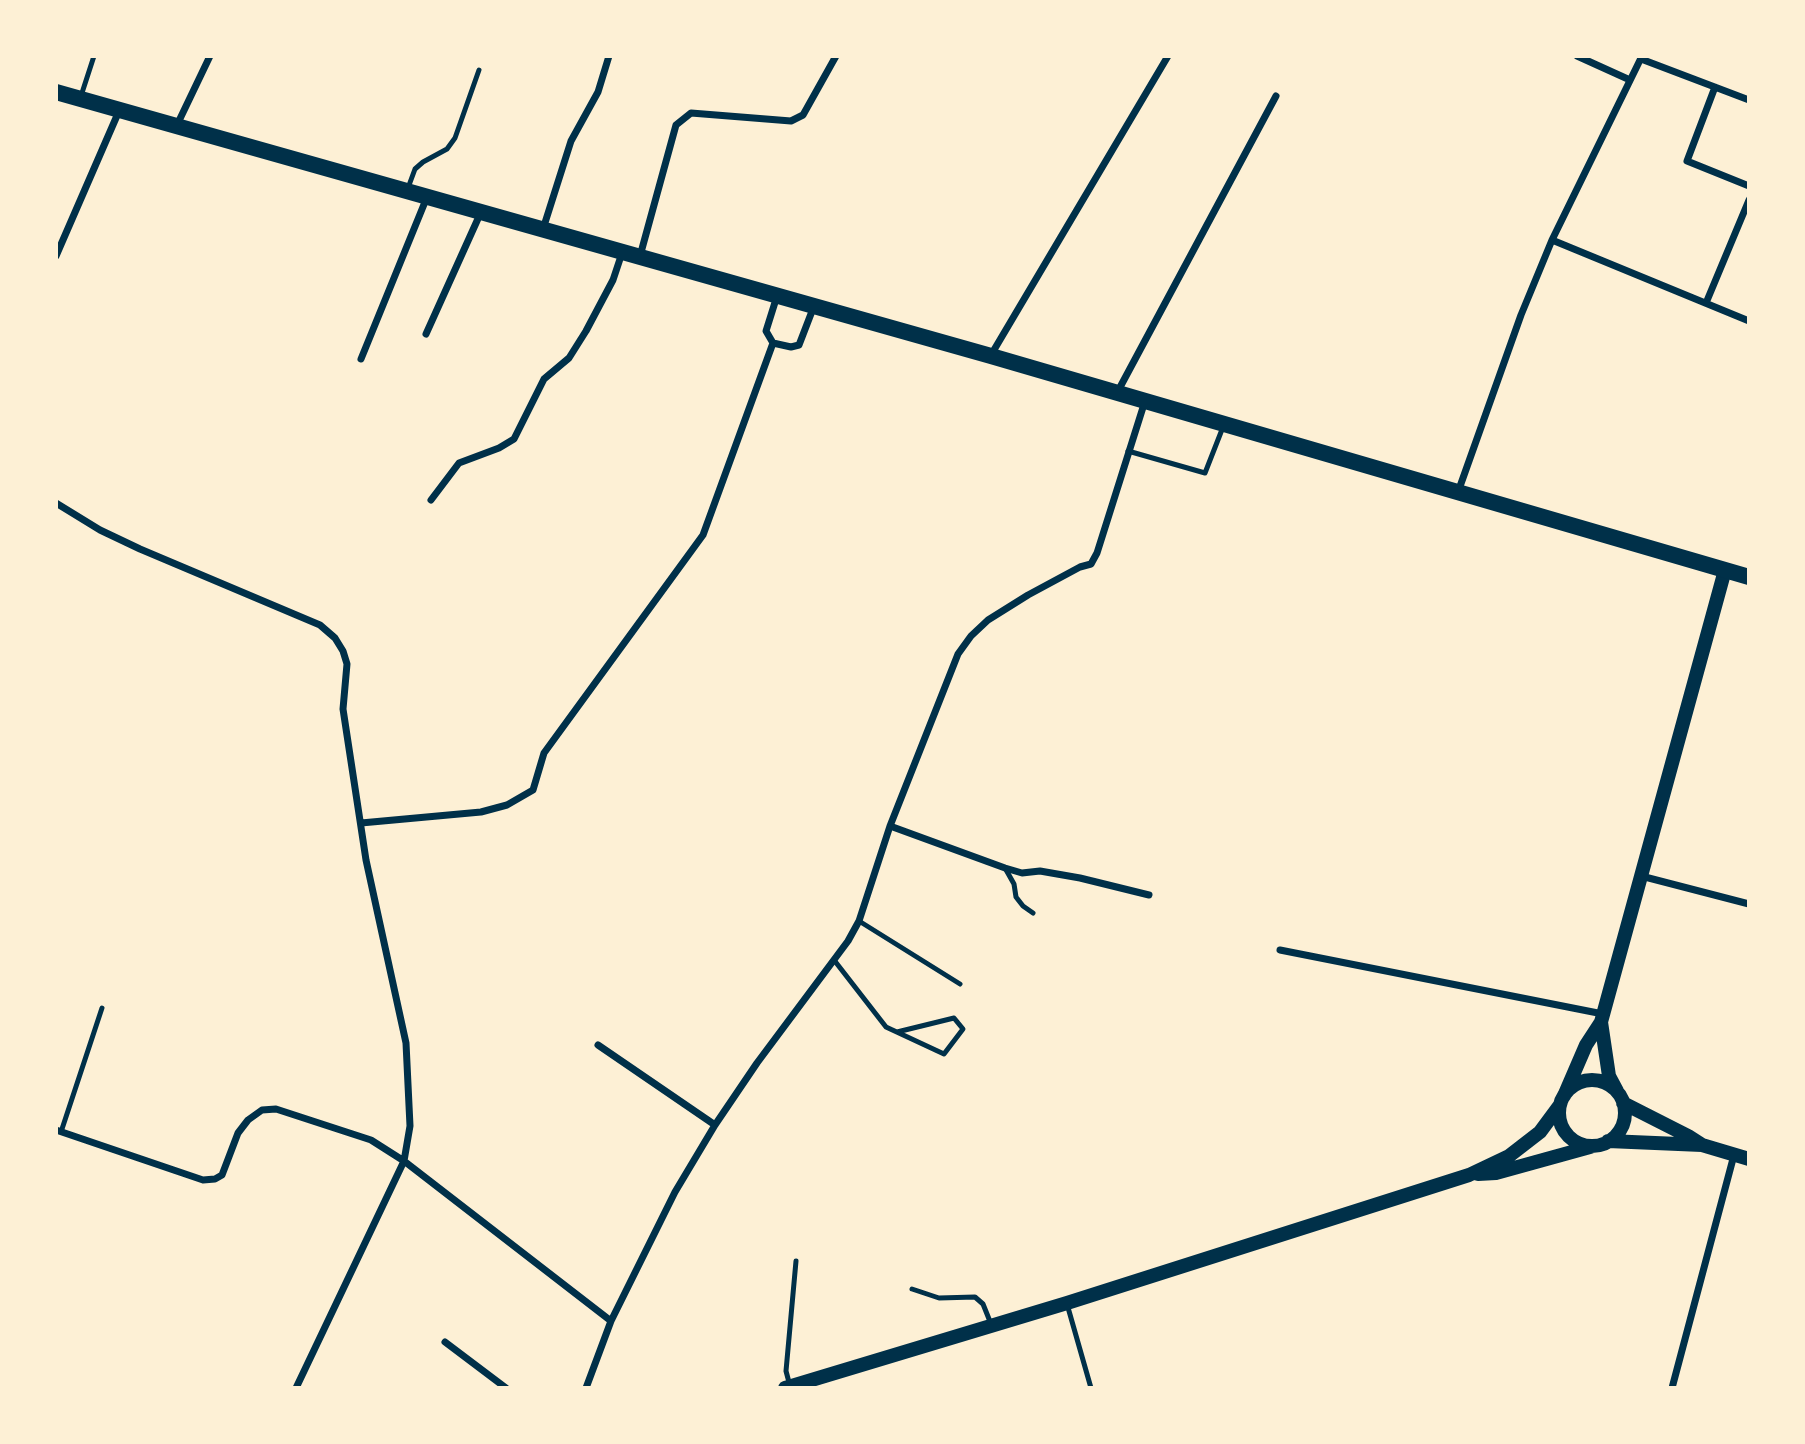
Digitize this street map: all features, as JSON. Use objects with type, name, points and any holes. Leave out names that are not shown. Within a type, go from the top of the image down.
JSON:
[{"type":"main road","points":[[56,92],[991,356],[1749,578]]},
{"type":"main road","points":[[1702,1145],[1587,1145],[1576,1142],[1561,1126],[1562,1100],[1586,1045],[1602,1018],[1725,570]]},
{"type":"main road","points":[[1469,1175],[1496,1172],[1603,1143],[1623,1124],[1620,1098],[1609,1076],[1602,1018]]},
{"type":"main road","points":[[787,1387],[1067,1303],[1469,1175],[1509,1156],[1540,1132],[1570,1088],[1590,1080],[1601,1082],[1620,1098],[1702,1145],[1749,1159]]},
{"type":"street","points":[[177,125],[210,56]]},
{"type":"street","points":[[543,229],[571,141],[598,92],[609,56]]},
{"type":"street","points":[[640,257],[676,125],[691,113],[791,121],[803,115],[836,56]]},
{"type":"street","points":[[991,356],[1168,56]]},
{"type":"street","points":[[1577,56],[1630,80]]},
{"type":"street","points":[[1458,492],[1521,315],[1552,240],[1641,57],[1749,100]]},
{"type":"street","points":[[1715,87],[1687,161],[1749,186]]},
{"type":"street","points":[[1117,393],[1276,96]]},
{"type":"street","points":[[56,256],[119,110]]},
{"type":"street","points":[[360,359],[427,196]]},
{"type":"street","points":[[1706,303],[1749,200]]},
{"type":"street","points":[[426,334],[481,212]]},
{"type":"street","points":[[1552,240],[1749,321]]},
{"type":"street","points":[[431,500],[459,463],[477,454],[499,448],[514,439],[544,379],[569,358],[586,331],[612,280],[622,252]]},
{"type":"street","points":[[777,296],[766,331],[774,344],[791,348],[800,345],[814,306]]},
{"type":"street","points":[[362,822],[481,812],[507,805],[533,790],[544,753],[703,535],[774,344]]},
{"type":"street","points":[[586,1388],[611,1321],[676,1192],[715,1125],[859,921],[890,826],[958,654],[971,636],[988,620],[1028,595],[1080,567],[1091,564],[1097,554],[1145,401]]},
{"type":"street","points":[[56,503],[100,530],[320,625],[335,638],[344,651],[347,664],[343,709],[366,860],[406,1043],[410,1126],[404,1161],[296,1388]]},
{"type":"street","points":[[890,826],[1005,869],[1022,873],[1040,871],[1080,878],[1149,895]]},
{"type":"street","points":[[1640,876],[1749,904]]},
{"type":"street","points":[[1280,950],[1602,1018]]},
{"type":"street","points":[[598,1045],[715,1125]]},
{"type":"street","points":[[59,1131],[203,1180],[215,1180],[222,1175],[238,1133],[248,1120],[262,1111],[276,1109],[370,1140],[404,1161],[611,1321]]},
{"type":"street","points":[[1672,1388],[1734,1155]]},
{"type":"street","points":[[444,1342],[506,1388]]},
{"type":"lane","points":[[80,99],[94,56]]},
{"type":"lane","points":[[407,190],[415,169],[447,149],[455,138],[479,70]]},
{"type":"lane","points":[[1128,451],[1205,473],[1224,424]]},
{"type":"lane","points":[[1005,869],[1014,884],[1016,897],[1033,913]]},
{"type":"lane","points":[[859,921],[960,984]]},
{"type":"lane","points":[[834,960],[886,1027],[944,1054],[963,1029],[954,1018],[897,1032]]},
{"type":"lane","points":[[59,1131],[102,1008]]},
{"type":"lane","points":[[787,1387],[786,1371],[796,1261]]},
{"type":"lane","points":[[912,1289],[939,1298],[975,1297],[984,1304],[991,1325]]},
{"type":"lane","points":[[1067,1303],[1091,1388]]}]
